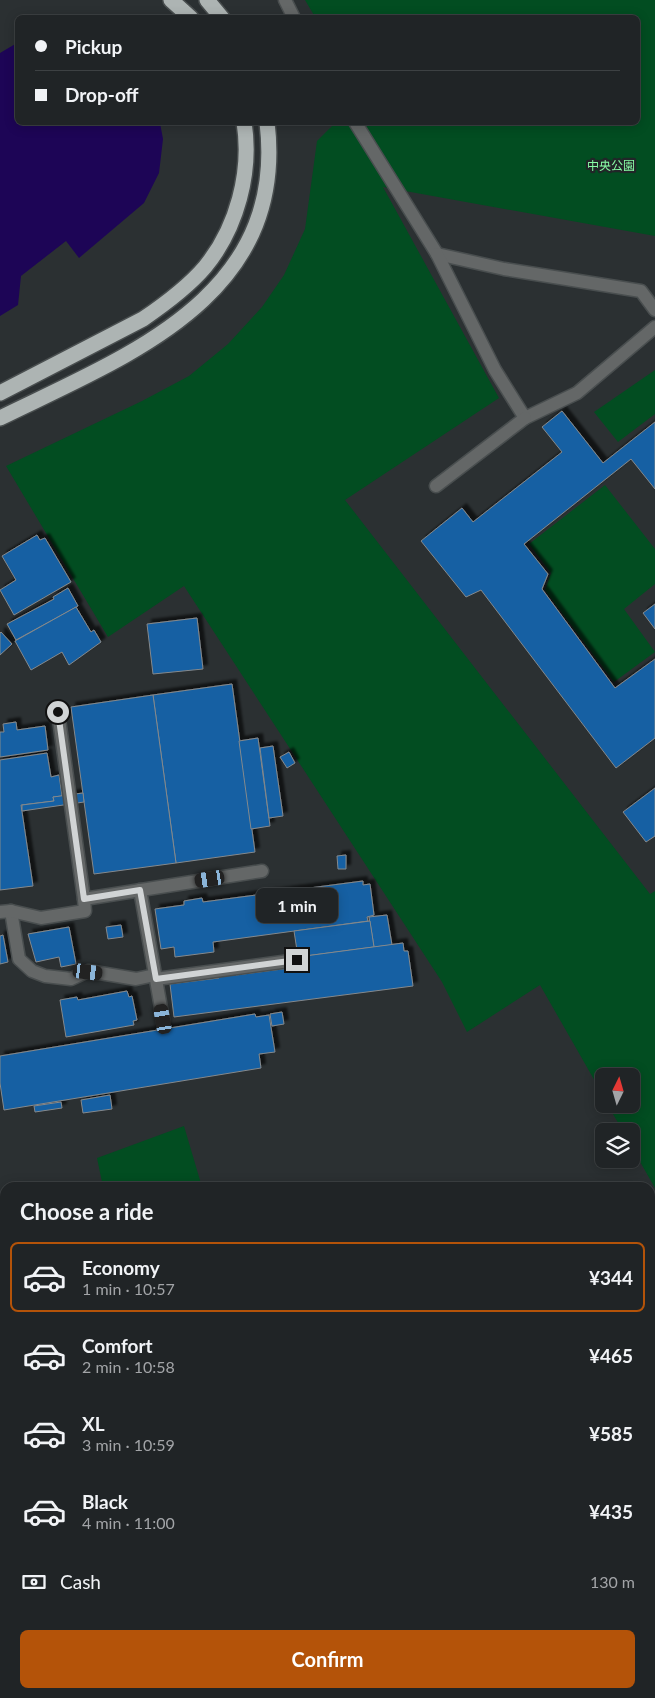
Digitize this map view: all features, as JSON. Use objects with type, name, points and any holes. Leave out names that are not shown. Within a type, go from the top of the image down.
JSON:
[{"type":"highway","points":[[171,0],[188,15]]},
{"type":"highway","points":[[207,0],[220,15]]},
{"type":"highway","points":[[0,393],[81,353],[150,314],[205,267],[234,216],[242,189],[245,163],[244,125]]},
{"type":"highway","points":[[0,418],[160,336],[197,308],[224,281],[243,252],[258,221],[270,163],[267,125]]},
{"type":"street","points":[[285,0],[292,15]]},
{"type":"street","points":[[357,125],[436,254],[495,370],[525,418]]},
{"type":"street","points":[[436,254],[504,269],[641,291],[655,310]]},
{"type":"street","points":[[436,486],[525,418],[577,393],[655,326]]},
{"type":"street","points":[[58,712],[85,911],[41,918],[5,911],[19,959],[32,971],[45,976],[71,979],[88,972],[136,979],[297,960]]},
{"type":"street","points":[[84,899],[262,871]]},
{"type":"street","points":[[140,890],[163,1019]]},
{"type":"green space","name":"中央公園","points":[[305,0],[655,0],[655,236],[383,187],[499,398],[345,500],[650,894],[655,891],[655,1182],[652,1182],[640,1162],[640,1123],[618,1123],[612,1113],[640,1113],[640,1068],[595,1068],[595,1081],[540,985],[467,1032],[442,982],[184,586],[108,637],[6,466],[142,401],[189,376],[228,344],[262,307],[284,275],[305,229],[317,141],[333,125],[640,125],[640,15],[314,15]]},
{"type":"green space","points":[[655,370],[655,414],[618,442],[594,412]]},
{"type":"green space","points":[[605,485],[655,549],[655,584],[624,609],[655,652],[614,682],[545,590],[551,573],[529,544]]},
{"type":"green space","points":[[184,1126],[201,1182],[102,1182],[97,1158]]},
{"type":"shaded area","points":[[15,44],[15,125],[160,125],[163,139],[159,173],[144,203],[79,258],[66,241],[21,276],[18,305],[0,316],[0,53]]},
{"type":"building","points":[[562,411],[603,463],[655,422],[655,489],[631,459],[524,544],[548,574],[542,589],[615,688],[655,659],[655,738],[616,768],[481,590],[466,597],[421,541],[462,508],[473,522],[562,452],[542,427]]},
{"type":"building","points":[[37,535],[40,540],[45,538],[71,582],[14,615],[0,590],[16,580],[2,556]]},
{"type":"building","points":[[68,588],[78,606],[16,640],[7,624],[54,599],[53,597]]},
{"type":"building","points":[[655,604],[655,629],[643,613]]},
{"type":"building","points":[[76,607],[91,632],[94,630],[101,642],[69,665],[62,652],[31,670],[15,641]]},
{"type":"building","points":[[197,618],[203,669],[153,674],[147,624]]},
{"type":"building","points":[[0,633],[12,644],[0,655]]},
{"type":"building","points":[[232,684],[255,852],[176,863],[153,695]]},
{"type":"building","points":[[153,695],[176,863],[94,874],[71,707]]},
{"type":"building","points":[[16,722],[17,730],[45,726],[48,750],[0,757],[0,732],[4,732],[3,724]]},
{"type":"building","points":[[258,738],[270,826],[251,829],[239,741]]},
{"type":"building","points":[[273,746],[283,816],[269,818],[260,748]]},
{"type":"building","points":[[289,752],[295,763],[287,768],[280,757]]},
{"type":"building","points":[[47,753],[51,777],[59,775],[62,796],[53,797],[54,801],[21,805],[33,886],[0,890],[0,760]]},
{"type":"building","points":[[655,788],[655,836],[646,842],[623,812]]},
{"type":"building","points":[[83,793],[84,802],[22,811],[22,805],[54,801],[53,797]]},
{"type":"building","points":[[346,855],[346,869],[338,869],[337,856]]},
{"type":"building","points":[[363,881],[363,885],[370,884],[374,915],[367,917],[368,921],[213,942],[214,952],[175,957],[174,947],[161,949],[155,909],[184,905],[184,901],[202,898],[203,902]]},
{"type":"building","points":[[387,915],[392,945],[374,947],[369,917]]},
{"type":"building","points":[[370,921],[374,947],[298,957],[294,931]]},
{"type":"building","points":[[121,925],[123,937],[108,939],[106,927]]},
{"type":"building","points":[[69,927],[76,964],[61,967],[59,957],[36,962],[28,934]]},
{"type":"building","points":[[3,935],[8,962],[0,964],[0,936]]},
{"type":"building","points":[[403,943],[404,951],[408,951],[413,986],[174,1017],[170,984],[219,978],[219,975],[236,972],[236,975],[306,966],[305,956]]},
{"type":"building","points":[[127,991],[129,997],[132,996],[137,1020],[133,1021],[134,1025],[66,1037],[60,1000],[77,997],[78,1000]]},
{"type":"building","points":[[282,1012],[284,1024],[272,1026],[270,1014]]},
{"type":"building","points":[[255,1014],[256,1017],[269,1015],[275,1052],[259,1054],[261,1068],[4,1110],[0,1083],[0,1056]]},
{"type":"building","points":[[110,1095],[112,1109],[83,1113],[81,1100]]},
{"type":"building","points":[[61,1102],[62,1108],[35,1112],[34,1106]]},
{"type":"route","points":[[58,712],[84,899],[140,890],[156,979],[297,960]]}]
